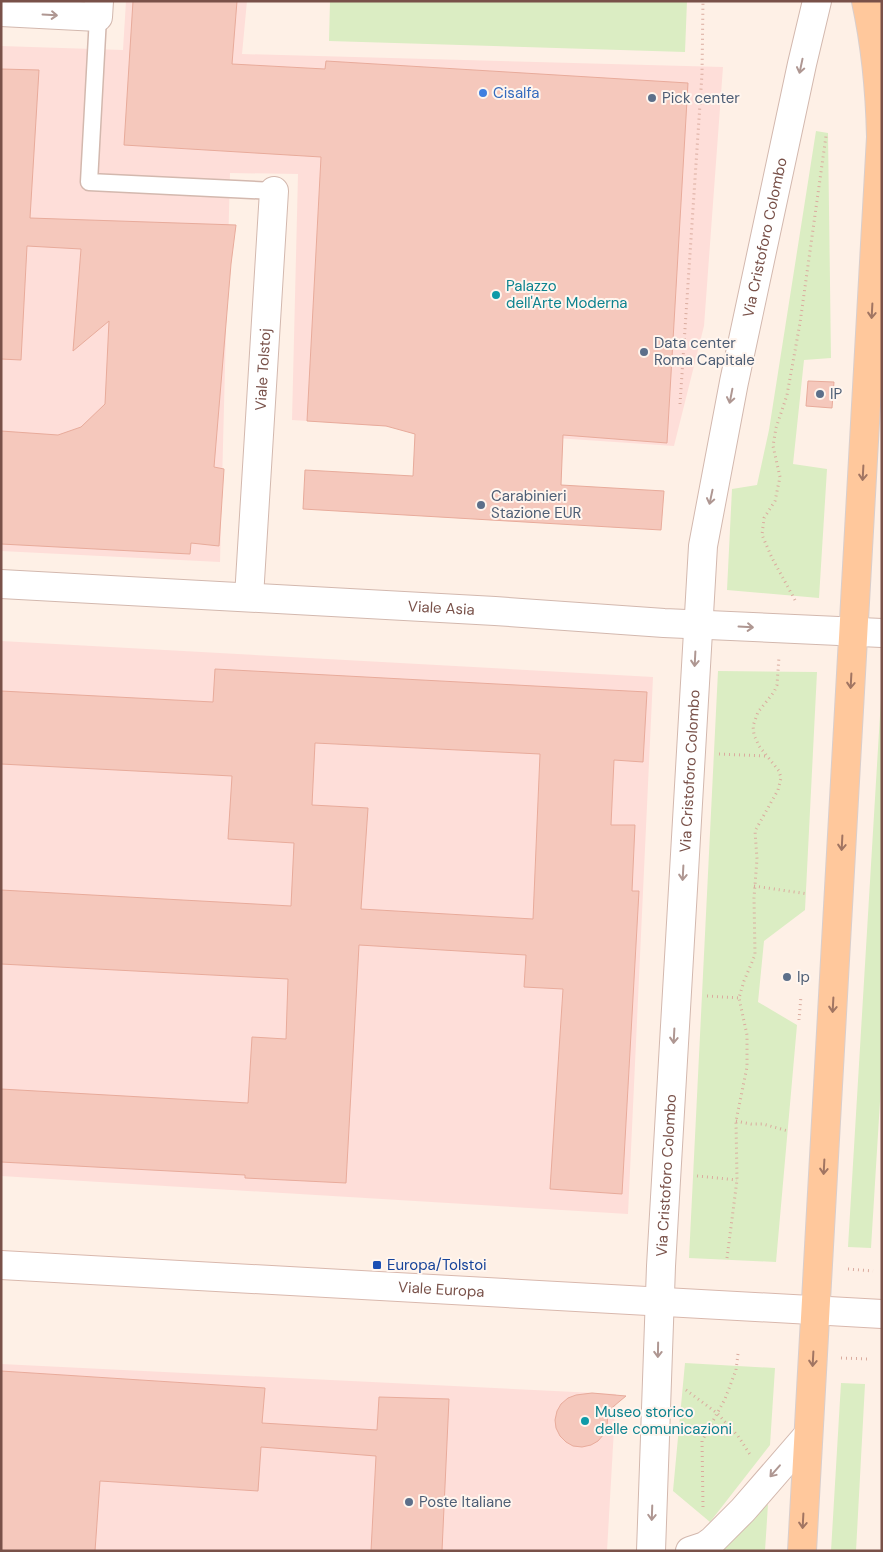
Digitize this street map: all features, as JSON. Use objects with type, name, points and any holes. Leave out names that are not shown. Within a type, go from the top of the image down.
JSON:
[{"type":"main road","points":[[802,1551],[881,138],[874,35],[866,1]]},
{"type":"street","name":"Via Cristoforo Colombo","points":[[651,1551],[659,1302],[703,546],[708,509],[786,138],[817,1]]},
{"type":"street","points":[[1,12],[98,9]]},
{"type":"street","name":"Viale Tolstoj","points":[[249,597],[274,191]]},
{"type":"street","name":"Viale Asia","points":[[1,584],[882,633]]},
{"type":"street","name":"Viale Europa","points":[[1,1265],[882,1314]]},
{"type":"street","points":[[692,1550],[705,1546],[712,1541],[743,1510],[808,1435]]},
{"type":"lane","name":"Viale Tolstoj","points":[[98,9],[89,182],[274,191]]},
{"type":"path","points":[[680,404],[702,74],[703,1]]},
{"type":"path","points":[[797,602],[772,558],[762,535],[764,518],[775,501],[780,477],[773,446],[776,428],[787,395],[800,323],[826,136]]},
{"type":"path","points":[[727,1258],[737,1180],[736,1121],[747,1067],[746,1035],[739,998],[755,955],[754,886],[757,859],[756,831],[778,790],[781,778],[754,735],[753,726],[758,712],[774,692],[777,685],[780,654]]},
{"type":"path","points":[[718,754],[766,756]]},
{"type":"path","points":[[754,886],[808,894]]},
{"type":"path","points":[[705,996],[739,998]]},
{"type":"path","points":[[736,1121],[763,1124],[788,1131]]},
{"type":"path","points":[[698,1176],[737,1180]]},
{"type":"path","points":[[848,1269],[873,1271]]},
{"type":"path","points":[[692,1550],[693,1536],[703,1511],[702,1441],[724,1399],[736,1370],[738,1354]]},
{"type":"path","points":[[841,1358],[868,1359]]},
{"type":"path","points":[[683,1387],[717,1413],[738,1436],[752,1459]]},
{"type":"shaded area","points":[[126,1],[247,1],[242,54],[723,67],[704,326],[674,446],[292,420],[298,174],[230,173],[220,562],[1,551],[1,46],[123,50]]},
{"type":"shaded area","points":[[1,641],[653,677],[628,1214],[1,1176]]},
{"type":"shaded area","name":"Poste Italiane","points":[[1,1364],[616,1394],[607,1551],[1,1551]]},
{"type":"green space","points":[[330,1],[687,1],[685,52],[329,41]]},
{"type":"green space","points":[[816,131],[828,133],[831,358],[804,360],[793,464],[827,469],[819,598],[727,590],[732,489],[757,485],[769,430]]},
{"type":"green space","points":[[718,671],[817,672],[805,910],[764,941],[758,1002],[797,1025],[776,1262],[689,1258]]},
{"type":"green space","points":[[882,682],[882,1069],[871,1248],[848,1247]]},
{"type":"green space","points":[[685,1363],[775,1368],[770,1445],[710,1522],[673,1491]]},
{"type":"green space","points":[[841,1383],[865,1384],[856,1551],[831,1551]]},
{"type":"green space","points":[[768,1504],[765,1551],[722,1551]]},
{"type":"building","name":"Palazzo dell'Arte Moderna","points":[[133,1],[237,1],[232,64],[325,69],[326,61],[688,83],[667,443],[563,435],[561,485],[664,491],[661,530],[303,509],[305,470],[413,476],[415,434],[386,426],[307,421],[321,157],[124,145]]},
{"type":"building","points":[[1,69],[39,70],[30,218],[236,225],[214,467],[224,469],[219,546],[191,543],[190,554],[1,544],[1,431],[58,435],[81,427],[105,404],[109,321],[73,351],[81,249],[27,246],[21,360],[1,359]]},
{"type":"building","name":"IP","points":[[808,381],[834,382],[832,408],[806,406]]},
{"type":"building","points":[[215,669],[647,692],[643,762],[614,760],[611,825],[635,825],[632,891],[639,891],[622,1194],[550,1189],[563,989],[524,987],[526,955],[359,945],[346,1183],[245,1178],[245,1175],[1,1162],[1,1089],[248,1103],[252,1037],[286,1039],[288,979],[1,964],[1,890],[291,906],[294,843],[228,839],[232,776],[1,764],[1,691],[213,702]],"holes":[[[315,743],[540,754],[533,919],[361,909],[368,808],[312,805]]]},
{"type":"building","points":[[1,1371],[265,1388],[262,1423],[377,1430],[379,1397],[449,1399],[442,1551],[371,1551],[376,1456],[261,1447],[258,1491],[100,1481],[95,1551],[1,1551]]},
{"type":"building","points":[[592,1393],[626,1396],[608,1411],[607,1426],[604,1434],[598,1441],[582,1447],[573,1446],[560,1436],[556,1428],[557,1411],[568,1398]]},
{"type":"place","name":"Cisalfa","points":[[483,93]]},
{"type":"place","name":"Pick center","points":[[652,98]]},
{"type":"place","name":"Palazzo dell'Arte Moderna","points":[[496,295]]},
{"type":"place","name":"Data center Roma Capitale","points":[[644,352]]},
{"type":"place","name":"IP","points":[[820,394]]},
{"type":"place","name":"Carabinieri Stazione EUR","points":[[481,505]]},
{"type":"place","name":"Ip","points":[[787,977]]},
{"type":"place","name":"Europa/Tolstoi","points":[[377,1265]]},
{"type":"place","name":"Museo storico delle comunicazioni","points":[[585,1421]]},
{"type":"place","name":"Poste Italiane","points":[[409,1502]]}]
